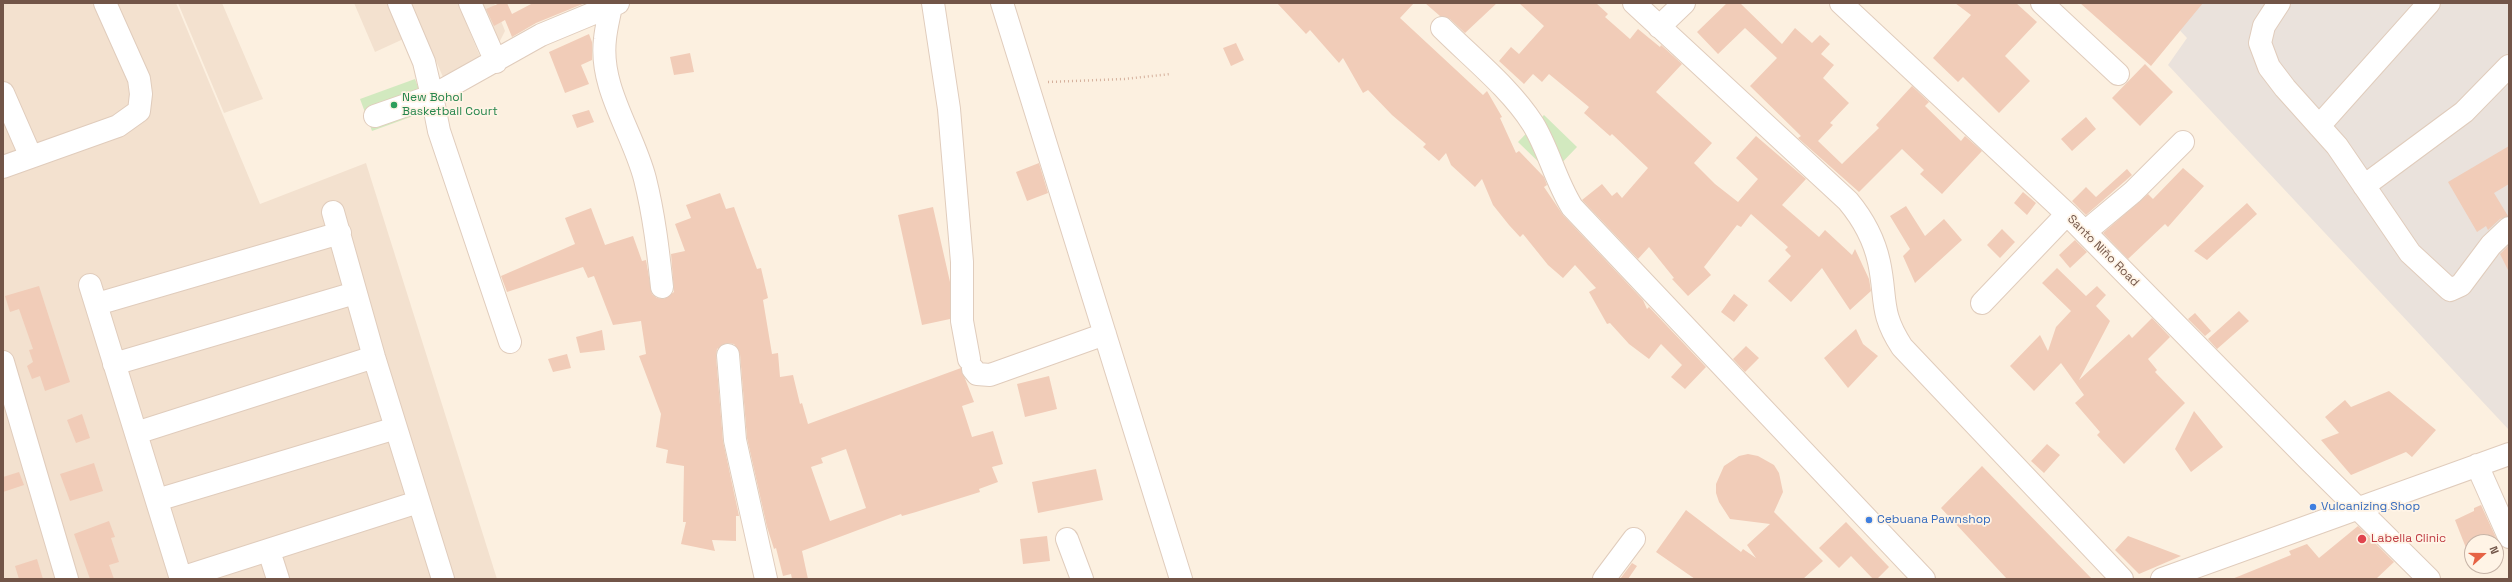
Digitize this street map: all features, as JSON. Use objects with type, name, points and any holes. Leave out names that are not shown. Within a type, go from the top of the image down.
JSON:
[{"type":"street","points":[[3,168],[118,126],[140,111],[141,94],[139,79],[105,3]]},
{"type":"street","points":[[399,3],[424,62],[439,131],[510,342]]},
{"type":"street","points":[[470,3],[496,62]]},
{"type":"street","points":[[933,3],[949,109],[962,262],[962,321],[971,364],[977,374],[990,375],[1105,334]]},
{"type":"street","points":[[1002,3],[1181,579]]},
{"type":"street","points":[[1634,3],[1848,201],[1862,218],[1872,242],[1879,261],[1884,312],[1890,329],[1902,347],[2122,579]]},
{"type":"street","points":[[1660,28],[1684,3]]},
{"type":"street","name":"Santo Niño Road","points":[[1841,3],[2067,214],[2429,579]]},
{"type":"street","points":[[2042,3],[2118,74]]},
{"type":"street","points":[[2279,3],[2264,26],[2260,43],[2269,67],[2285,88],[2337,146],[2410,253],[2450,290],[2460,285],[2491,245],[2509,228]]},
{"type":"street","points":[[2319,126],[2429,3]]},
{"type":"street","points":[[375,116],[432,96],[496,62],[541,35],[615,4]]},
{"type":"street","points":[[615,4],[604,39],[608,76],[614,97],[645,177],[656,230],[662,287]]},
{"type":"street","points":[[1442,28],[1518,104],[1532,123],[1545,145],[1555,176],[1572,207],[1924,579]]},
{"type":"street","points":[[2364,186],[2464,112],[2509,66]]},
{"type":"street","points":[[3,93],[31,157]]},
{"type":"street","points":[[2085,232],[2133,192],[2183,142]]},
{"type":"street","points":[[333,212],[374,357],[443,579]]},
{"type":"street","points":[[1982,303],[2067,214]]},
{"type":"street","points":[[340,233],[93,294],[181,578],[270,551],[418,502]]},
{"type":"street","points":[[114,364],[355,293]]},
{"type":"street","points":[[728,356],[735,440],[766,579]]},
{"type":"street","points":[[136,433],[374,357]]},
{"type":"street","points":[[3,362],[67,579]]},
{"type":"street","points":[[157,500],[396,428]]},
{"type":"street","points":[[2162,579],[2509,454]]},
{"type":"street","points":[[2477,465],[2509,537]]},
{"type":"street","points":[[1067,539],[1082,579]]},
{"type":"street","points":[[1604,579],[1634,539]]},
{"type":"street","points":[[270,551],[278,579]]},
{"type":"path","points":[[1027,83],[1124,79],[1171,74]]},
{"type":"shaded area","points":[[3,3],[176,3],[260,204],[366,163],[497,579],[3,579]]},
{"type":"shaded area","points":[[178,3],[222,3],[263,99],[224,113]]},
{"type":"shaded area","points":[[354,3],[396,3],[410,36],[375,52]]},
{"type":"shaded area","points":[[411,3],[458,3],[483,64],[446,84]]},
{"type":"shaded area","points":[[477,3],[494,3],[505,31],[496,49]]},
{"type":"shaded area","points":[[2154,3],[2509,3],[2509,430],[2168,65],[2187,38]]},
{"type":"green space","name":"New Bohol Basketball Court","points":[[415,79],[427,111],[372,131],[360,99]]},
{"type":"green space","points":[[1544,115],[1577,147],[1551,174],[1518,142]]},
{"type":"building","points":[[500,3],[507,3],[512,14],[533,3],[585,3],[536,23],[512,37],[505,20],[494,26],[486,9]]},
{"type":"building","points":[[1277,3],[1414,3],[1400,18],[1483,95],[1487,91],[1502,117],[1500,118],[1516,153],[1519,151],[1544,177],[1547,185],[1544,187],[1563,215],[1643,300],[1647,309],[1649,307],[1706,367],[1685,389],[1671,377],[1682,365],[1661,344],[1649,359],[1629,344],[1610,323],[1607,324],[1589,292],[1596,288],[1575,265],[1563,278],[1548,265],[1523,234],[1520,237],[1493,205],[1482,179],[1475,187],[1451,165],[1446,153],[1439,161],[1423,147],[1426,144],[1392,115],[1368,90],[1363,93],[1343,58],[1339,63],[1310,30],[1306,34]]},
{"type":"building","points":[[1425,3],[1497,3],[1465,33],[1450,19],[1440,16]]},
{"type":"building","points":[[1519,3],[1596,3],[1608,14],[1605,17],[1630,39],[1638,29],[1660,47],[1661,45],[1682,64],[1656,92],[1712,143],[1694,163],[1715,184],[1738,202],[1758,179],[1736,158],[1756,136],[1806,179],[1782,205],[1819,237],[1825,230],[1852,255],[1855,249],[1869,279],[1871,291],[1850,310],[1822,268],[1791,302],[1768,281],[1791,256],[1785,250],[1788,247],[1751,214],[1741,227],[1737,225],[1704,267],[1711,275],[1688,296],[1672,279],[1674,278],[1649,247],[1638,259],[1582,200],[1602,184],[1612,196],[1617,192],[1622,198],[1648,168],[1612,134],[1610,136],[1584,113],[1589,107],[1549,74],[1542,82],[1533,74],[1524,84],[1499,61],[1511,47],[1519,54],[1544,26]]},
{"type":"building","points":[[1727,3],[1740,3],[1782,44],[1795,28],[1812,43],[1820,35],[1830,44],[1821,54],[1834,65],[1823,78],[1849,103],[1830,123],[1833,125],[1818,141],[1842,164],[1879,128],[1876,125],[1912,86],[1929,102],[1925,106],[1961,141],[1965,136],[1982,151],[1942,194],[1920,174],[1924,170],[1902,149],[1859,192],[1798,138],[1801,136],[1750,86],[1777,58],[1745,28],[1718,54],[1697,32]]},
{"type":"building","points":[[1955,3],[2016,3],[2037,22],[2005,56],[2030,81],[1999,113],[1963,77],[1958,82],[1933,58],[1971,15]]},
{"type":"building","points":[[2080,3],[2203,3],[2151,66]]},
{"type":"building","points":[[589,34],[592,42],[592,60],[581,65],[589,84],[565,93],[549,52]]},
{"type":"building","points":[[1236,43],[1244,60],[1231,66],[1223,48]]},
{"type":"building","points":[[690,53],[694,72],[674,75],[670,57]]},
{"type":"building","points":[[2145,64],[2173,92],[2140,126],[2112,98]]},
{"type":"building","points":[[589,110],[594,122],[577,128],[572,115]]},
{"type":"building","points":[[2086,117],[2096,129],[2072,151],[2061,139]]},
{"type":"building","points":[[2509,146],[2509,184],[2494,193],[2508,216],[2500,219],[2488,230],[2486,226],[2477,232],[2448,182]]},
{"type":"building","points":[[1039,163],[1048,193],[1027,201],[1016,172]]},
{"type":"building","points":[[2183,168],[2204,186],[2168,227],[2165,224],[2128,259],[2103,233],[2148,194],[2153,199]]},
{"type":"building","points":[[2127,169],[2132,175],[2086,215],[2072,201],[2086,187],[2096,197]]},
{"type":"building","points":[[2023,192],[2036,203],[2027,215],[2014,203]]},
{"type":"building","points":[[720,193],[726,209],[734,207],[757,269],[761,268],[768,298],[763,300],[772,354],[778,353],[780,377],[793,375],[800,404],[802,403],[808,424],[961,368],[974,402],[962,406],[972,437],[993,431],[1003,464],[992,467],[998,482],[979,489],[980,492],[902,516],[901,514],[802,551],[808,579],[792,579],[791,574],[783,576],[776,548],[774,549],[767,527],[747,438],[740,354],[734,344],[727,343],[717,349],[716,356],[723,441],[739,516],[736,516],[736,541],[712,540],[715,551],[681,544],[686,522],[683,522],[684,466],[666,463],[668,450],[656,447],[661,414],[639,356],[646,354],[641,321],[613,325],[594,276],[588,278],[583,267],[507,292],[501,276],[575,244],[565,218],[591,208],[605,245],[633,236],[642,261],[646,260],[652,294],[657,298],[664,299],[674,292],[671,254],[685,251],[675,224],[691,218],[686,205]],"holes":[[[846,449],[866,508],[830,521],[811,467],[823,463],[821,458]]]},
{"type":"building","points":[[2247,203],[2257,214],[2207,260],[2194,251]]},
{"type":"building","points":[[1906,206],[1925,236],[1944,219],[1962,240],[1915,283],[1903,256],[1910,249],[1890,216]]},
{"type":"building","points":[[933,207],[950,282],[950,319],[922,325],[898,215]]},
{"type":"building","points":[[2002,229],[2015,242],[2000,258],[1987,245]]},
{"type":"building","points":[[2075,240],[2087,252],[2070,268],[2059,255]]},
{"type":"building","points":[[2509,245],[2509,272],[2500,254]]},
{"type":"building","points":[[2057,268],[2086,296],[2097,286],[2106,295],[2096,306],[2110,321],[2079,380],[2129,334],[2132,338],[2152,318],[2170,337],[2148,359],[2157,370],[2155,372],[2185,403],[2124,464],[2097,435],[2100,432],[2075,403],[2084,395],[2061,363],[2034,391],[2010,366],[2040,335],[2048,351],[2056,327],[2071,311],[2042,283]]},
{"type":"building","points":[[39,286],[70,382],[45,391],[40,376],[32,379],[27,366],[33,362],[29,350],[33,349],[19,309],[10,312],[5,296]]},
{"type":"building","points":[[1734,294],[1748,305],[1734,322],[1721,312]]},
{"type":"building","points":[[2239,311],[2249,321],[2217,349],[2208,339]]},
{"type":"building","points":[[2195,313],[2211,331],[2205,336],[2188,319]]},
{"type":"building","points":[[1856,329],[1863,344],[1878,356],[1848,388],[1824,358]]},
{"type":"building","points":[[602,330],[605,350],[580,353],[576,337]]},
{"type":"building","points":[[1746,346],[1759,358],[1745,372],[1733,359]]},
{"type":"building","points":[[567,354],[571,368],[553,372],[548,359]]},
{"type":"building","points":[[1049,376],[1057,409],[1025,417],[1017,384]]},
{"type":"building","points":[[2389,391],[2436,430],[2412,457],[2406,452],[2351,475],[2321,440],[2339,433],[2325,417],[2345,400],[2351,407]]},
{"type":"building","points":[[2194,411],[2223,447],[2191,472],[2175,449]]},
{"type":"building","points":[[82,414],[90,438],[76,443],[67,420]]},
{"type":"building","points":[[2047,444],[2060,455],[2044,473],[2031,461]]},
{"type":"building","points":[[1748,454],[1758,456],[1774,465],[1779,473],[1783,492],[1774,512],[1823,561],[1803,579],[1695,579],[1656,552],[1686,510],[1741,552],[1743,549],[1756,558],[1747,545],[1770,524],[1730,519],[1719,502],[1716,493],[1716,484],[1724,466],[1739,456]]},
{"type":"building","points":[[94,463],[103,491],[70,501],[60,474]]},
{"type":"building","points":[[1982,466],[2092,579],[2007,579],[1941,508]]},
{"type":"building","points":[[1096,469],[1103,500],[1038,513],[1032,482]]},
{"type":"building","points":[[19,472],[24,485],[3,492],[3,477]]},
{"type":"building","points":[[2481,505],[2494,534],[2464,534],[2464,543],[2455,520],[2474,511],[2474,508]]},
{"type":"building","points":[[109,521],[115,537],[111,538],[119,562],[109,565],[114,579],[90,579],[74,534]]},
{"type":"building","points":[[1846,522],[1889,567],[1877,579],[1873,579],[1851,556],[1839,568],[1819,548]]},
{"type":"building","points":[[2358,526],[2394,562],[2376,579],[2232,579],[2291,555],[2289,551],[2307,544],[2319,558]]},
{"type":"building","points":[[1047,536],[1050,561],[1023,564],[1020,539]]},
{"type":"building","points":[[2128,536],[2181,556],[2139,574],[2115,550]]},
{"type":"building","points":[[37,559],[43,579],[19,579],[15,566]]},
{"type":"building","points":[[1632,563],[1637,566],[1628,579],[1620,579]]},
{"type":"place","name":"New Bohol Basketball Court","points":[[394,105]]},
{"type":"place","name":"Vulcanizing Shop","points":[[2313,507]]},
{"type":"place","name":"Cebuana Pawnshop","points":[[1869,520]]},
{"type":"place","name":"Labella Clinic","points":[[2362,539]]}]
